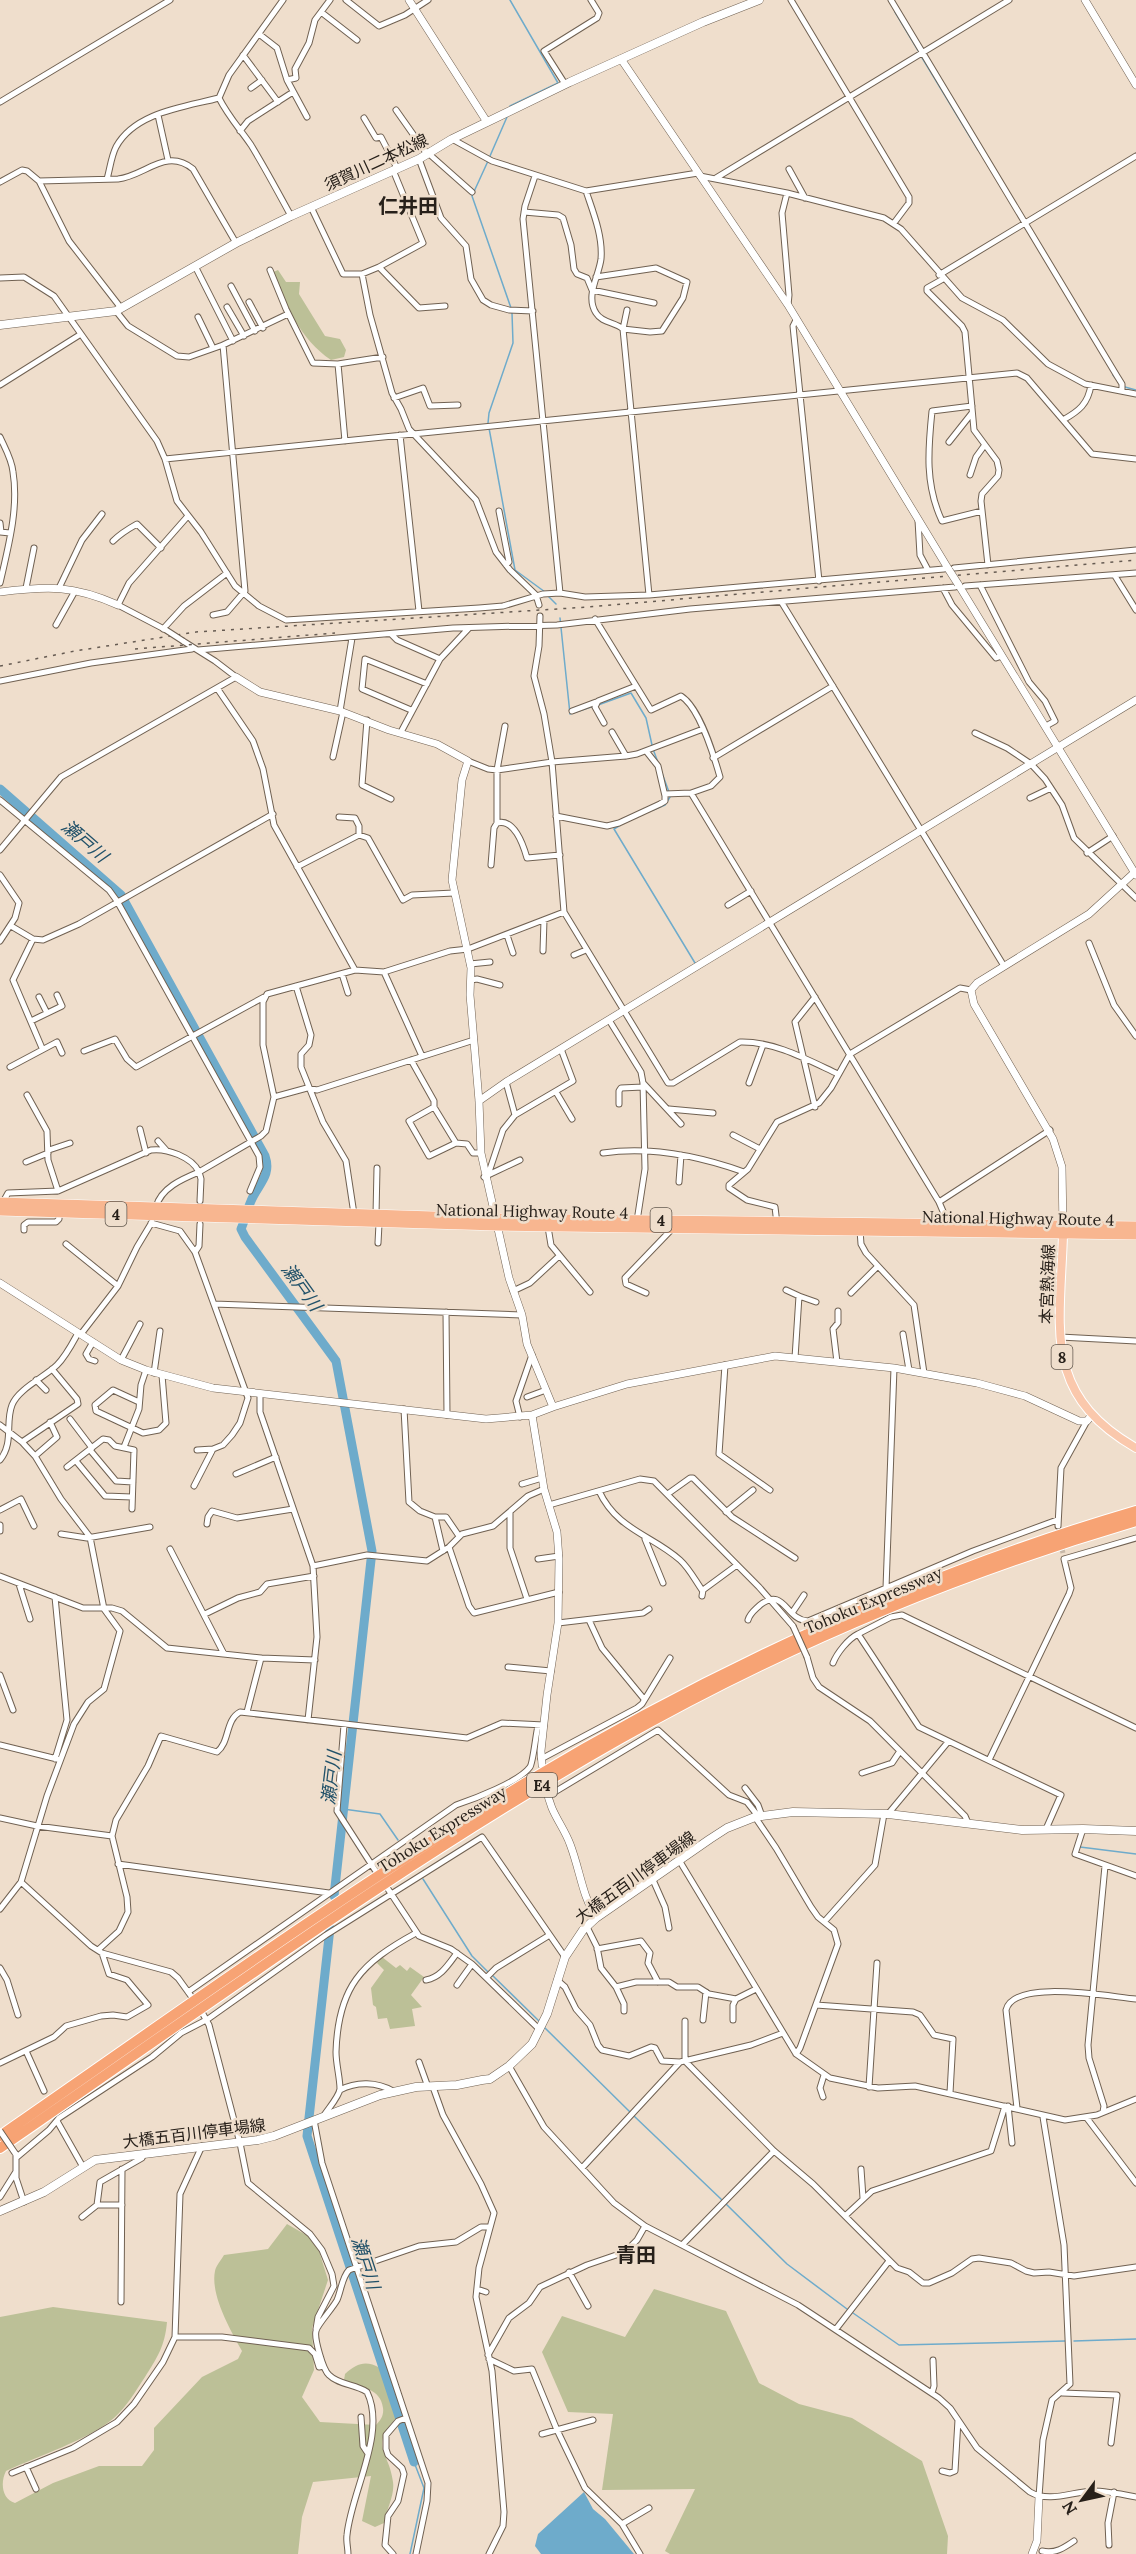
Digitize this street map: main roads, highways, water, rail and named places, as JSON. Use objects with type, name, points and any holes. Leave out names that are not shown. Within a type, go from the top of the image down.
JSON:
[{"type":"highway","name":"National Highway Route 4","points":[[1,1205],[59,1212],[154,1215],[232,1214],[496,1222],[1063,1230],[1136,1226]]},
{"type":"highway","name":"National Highway Route 4","points":[[1,1205],[154,1215]]},
{"type":"highway","name":"National Highway Route 4","points":[[259,1215],[354,1214],[377,1219]]},
{"type":"highway","name":"National Highway Route 4","points":[[496,1222],[548,1227],[638,1224],[672,1229],[777,1226]]},
{"type":"highway","name":"National Highway Route 4","points":[[860,1227],[948,1224],[1136,1235]]},
{"type":"highway","name":"Tohoku Expressway","points":[[0,2136],[370,1881],[502,1797],[616,1730],[756,1658],[889,1597],[1014,1550],[1136,1511]]},
{"type":"highway","name":"Tohoku Expressway","points":[[0,2148],[368,1894],[487,1818],[620,1739],[760,1666],[852,1623],[1017,1559],[1136,1521]]},
{"type":"main road","name":"須賀川二本松線","points":[[0,325],[119,309],[236,243],[291,216],[418,159],[452,139],[565,84],[703,22],[759,0]]},
{"type":"main road","name":"本宮熱海線","points":[[1063,1230],[1060,1337],[1062,1360],[1089,1418],[1136,1448]]},
{"type":"main road","name":"大橋五百川停車場線","points":[[0,2211],[44,2192],[95,2160],[240,2143],[274,2136],[393,2091],[490,2079],[508,2067],[532,2044],[541,2026],[565,1957],[572,1944],[596,1918],[727,1828],[758,1816],[793,1812],[886,1814],[1022,1830],[1136,1831]]},
{"type":"water","points":[[584,2492],[593,2509],[605,2519],[634,2554],[541,2554],[535,2546],[538,2534]]},
{"type":"waterway","points":[[510,0],[558,83],[510,106]]},
{"type":"waterway","points":[[895,12],[919,52]]},
{"type":"waterway","points":[[921,56],[978,150]]},
{"type":"waterway","points":[[490,156],[507,117]]},
{"type":"waterway","points":[[488,161],[472,196],[511,308]]},
{"type":"waterway","points":[[488,423],[489,413],[513,343],[512,313]]},
{"type":"waterway","points":[[1113,375],[1121,385]]},
{"type":"waterway","points":[[1125,387],[1136,390]]},
{"type":"waterway","points":[[489,428],[515,570],[545,592]]},
{"type":"waterway","points":[[548,596],[556,604]]},
{"type":"waterway","points":[[560,618],[570,714],[594,706]]},
{"type":"waterway","points":[[598,705],[631,693],[646,718],[652,745]]},
{"type":"waterway","points":[[653,749],[669,792]]},
{"type":"waterway","name":"瀬戸川","points":[[0,789],[121,895],[265,1156],[267,1169],[251,1201],[241,1229],[336,1361],[372,1551],[334,1896]]},
{"type":"waterway","points":[[653,810],[665,805],[670,797]]},
{"type":"waterway","points":[[619,826],[614,829],[695,963]]},
{"type":"waterway","points":[[343,1809],[380,1814],[398,1840]]},
{"type":"waterway","points":[[1080,1847],[1136,1854]]},
{"type":"waterway","points":[[423,1879],[472,1956],[488,1972]]},
{"type":"waterway","name":"瀬戸川","points":[[330,1928],[307,2136],[414,2462]]},
{"type":"waterway","points":[[492,1975],[540,2022]]},
{"type":"waterway","points":[[545,2028],[630,2112]]},
{"type":"waterway","points":[[634,2116],[722,2200]]},
{"type":"waterway","points":[[725,2203],[787,2264],[847,2309]]},
{"type":"waterway","points":[[853,2313],[899,2345],[1065,2341]]},
{"type":"waterway","points":[[1074,2341],[1136,2339]]},
{"type":"waterway","points":[[410,2554],[424,2488],[414,2462]]},
{"type":"tunnel","points":[[1058,1526],[1064,1559]]},
{"type":"railway","points":[[0,666],[75,651],[196,632],[588,607],[1136,560]]},
{"type":"railway","points":[[135,649],[335,633]]},
{"type":"district","name":"仁井田","points":[[408,205]]},
{"type":"district","name":"青田","points":[[636,2254]]}]
